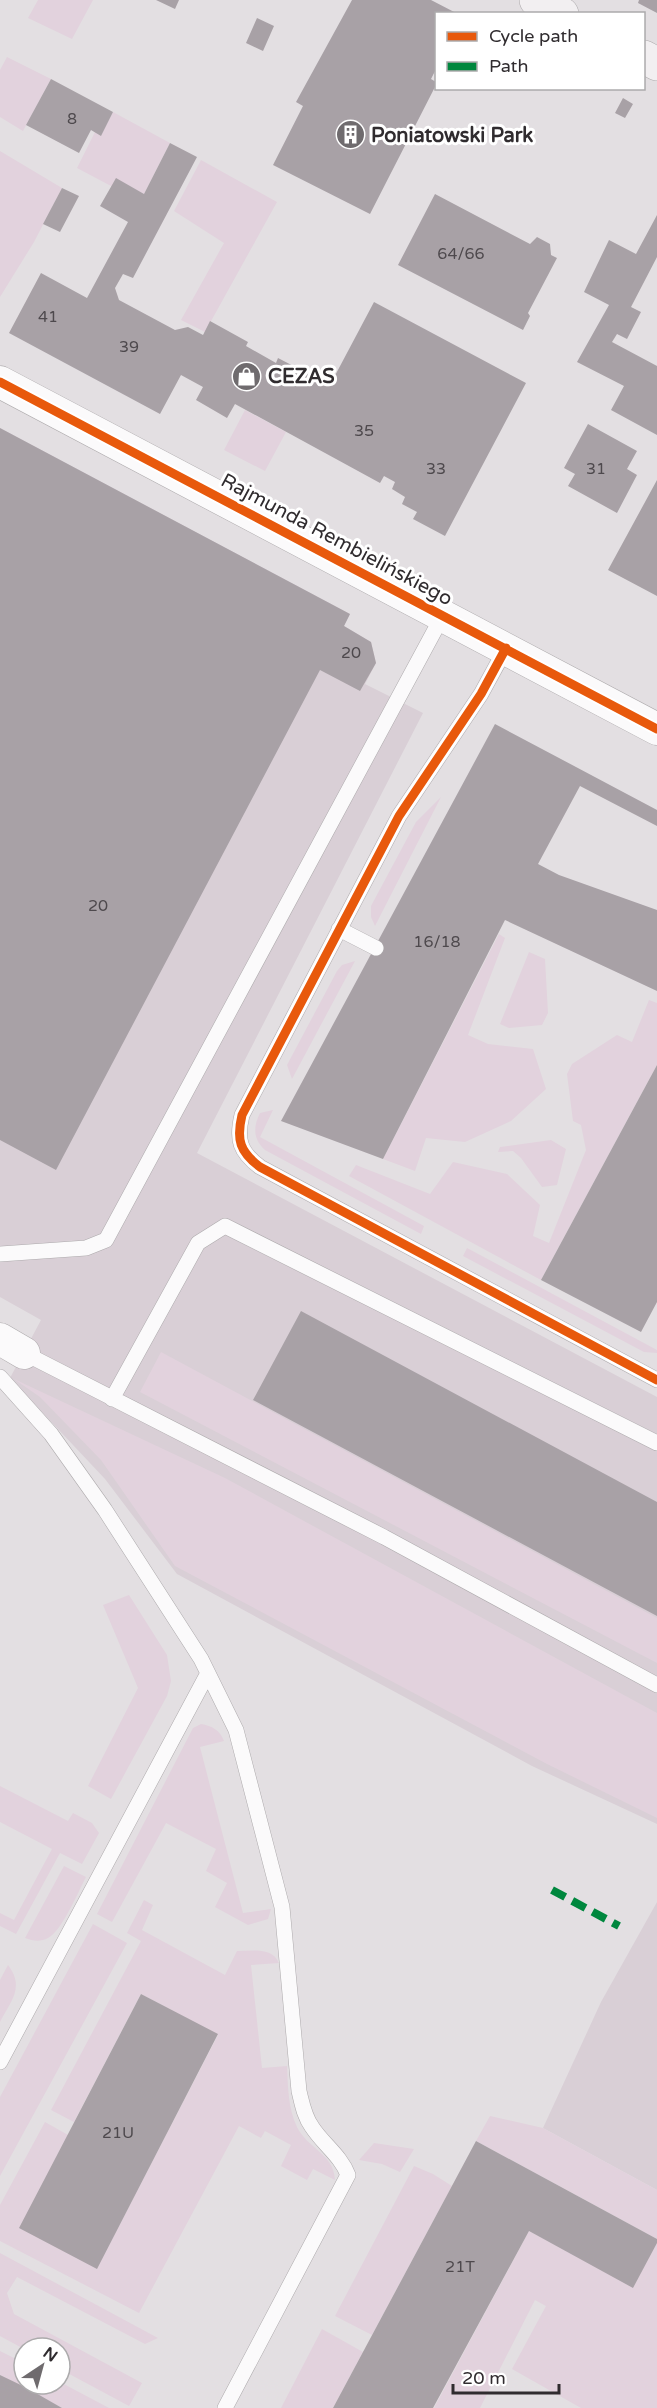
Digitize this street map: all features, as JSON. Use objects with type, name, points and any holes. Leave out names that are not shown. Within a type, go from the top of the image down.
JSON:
[{"type":"street","points":[[536,0],[558,12]]},
{"type":"street","name":"Rajmunda Rembielińskiego","points":[[0,382],[657,729]]},
{"type":"lane","points":[[0,1254],[86,1248],[106,1240],[443,615]]},
{"type":"lane","points":[[506,648],[481,694],[399,816],[242,1115],[239,1129],[240,1144],[248,1158],[270,1173],[657,1380]]},
{"type":"lane","points":[[339,929],[376,948]]},
{"type":"lane","points":[[112,1399],[198,1243],[225,1226],[657,1443]]},
{"type":"lane","points":[[12,1346],[384,1537],[657,1685]]},
{"type":"lane","points":[[0,1377],[51,1434],[99,1501],[208,1673],[242,1744],[282,1907],[299,2091],[311,2125],[344,2164],[348,2175],[225,2408]]},
{"type":"lane","points":[[0,2062],[208,1673]]},
{"type":"shaded area","points":[[38,0],[93,0],[72,39],[28,18]]},
{"type":"shaded area","points":[[7,57],[51,79],[23,131],[0,117],[0,70]]},
{"type":"shaded area","points":[[113,112],[170,143],[144,194],[111,186],[77,168],[95,132],[101,135]]},
{"type":"shaded area","points":[[0,151],[62,188],[34,242],[0,297]]},
{"type":"shaded area","points":[[201,160],[277,202],[205,332],[181,320],[224,243],[174,211]]},
{"type":"shaded area","points":[[245,410],[286,432],[265,471],[224,450]]},
{"type":"shaded area","points":[[0,428],[350,614],[344,626],[371,642],[376,663],[365,684],[423,713],[197,1153],[657,1397],[657,1824],[532,1766],[177,1574],[105,1479],[10,1378],[41,1320],[0,1297]]},
{"type":"shaded area","points":[[441,797],[375,926],[371,917],[371,906],[416,822]]},
{"type":"shaded area","points":[[499,934],[505,938],[468,1035],[488,1044],[533,1049],[546,1089],[511,1121],[465,1142],[426,1138],[415,1171],[383,1159]]},
{"type":"shaded area","points":[[529,952],[545,959],[548,1013],[542,1025],[509,1028],[500,1024]]},
{"type":"shaded area","points":[[355,961],[292,1079],[287,1065],[337,971],[342,965]]},
{"type":"shaded area","points":[[649,1000],[657,1003],[657,1065],[541,1280],[349,1176],[356,1165],[430,1194],[453,1162],[507,1174],[540,1205],[533,1236],[549,1243],[586,1150],[581,1125],[573,1121],[567,1074],[572,1064],[617,1035],[632,1042]]},
{"type":"shaded area","points":[[273,1110],[260,1137],[424,1226],[421,1234],[265,1150],[256,1137],[256,1123],[260,1113]]},
{"type":"shaded area","points":[[551,1140],[566,1149],[557,1185],[542,1187],[521,1158],[513,1151],[498,1152],[500,1147]]},
{"type":"shaded area","points":[[467,1248],[657,1350],[657,1353],[644,1352],[463,1256]]},
{"type":"shaded area","points":[[161,1352],[657,1618],[657,1663],[140,1392]]},
{"type":"shaded area","points":[[14,1379],[225,1478],[657,1713],[657,1818],[547,1764],[175,1566],[101,1460],[40,1397]]},
{"type":"shaded area","points":[[129,1595],[167,1655],[171,1681],[167,1696],[111,1799],[88,1786],[138,1688],[103,1605]]},
{"type":"shaded area","points":[[201,1724],[215,1729],[224,1741],[200,1747],[243,1913],[271,1909],[268,1919],[248,1925],[215,1907],[227,1883],[206,1871],[216,1849],[166,1823],[112,1922],[97,1914],[193,1728]]},
{"type":"shaded area","points":[[0,1786],[68,1821],[73,1813],[92,1823],[99,1833],[82,1864],[60,1853],[16,1934],[0,1926],[0,1913],[14,1920],[52,1849],[0,1822]]},
{"type":"shaded area","points":[[64,1866],[86,1877],[69,1910],[59,1928],[48,1938],[37,1941],[25,1938]]},
{"type":"shaded area","points":[[144,1900],[153,1905],[142,1930],[225,1975],[237,1951],[267,1952],[276,1958],[279,1963],[251,1965],[262,2068],[287,2066],[288,2090],[294,2120],[302,2135],[330,2164],[335,2180],[313,2169],[307,2180],[281,2166],[291,2145],[265,2131],[261,2138],[239,2126],[139,2313],[0,2241],[0,2205],[45,2122],[68,2135],[97,2268],[218,2035],[141,1994],[74,2122],[51,2110],[141,1941],[127,1933]]},
{"type":"shaded area","points":[[657,1902],[657,2190],[543,2128],[601,2002]]},
{"type":"shaded area","points":[[93,1924],[127,1943],[0,2176],[0,2097]]},
{"type":"shaded area","points":[[8,1965],[13,1973],[16,1987],[12,2001],[0,2022],[0,1980]]},
{"type":"shaded area","points":[[490,2116],[543,2128],[657,2190],[657,2239],[476,2141]]},
{"type":"shaded area","points":[[374,2143],[414,2149],[400,2172],[382,2164],[359,2160]]},
{"type":"shaded area","points":[[414,2166],[452,2186],[372,2335],[335,2316]]},
{"type":"shaded area","points":[[529,2231],[633,2287],[657,2243],[657,2408],[581,2408],[512,2369],[546,2306],[535,2300],[480,2408],[434,2408]]},
{"type":"shaded area","points":[[0,2253],[158,2338],[145,2344],[17,2277],[7,2293],[14,2314],[55,2336],[12,2336],[12,2342],[0,2336]]},
{"type":"shaded area","points":[[322,2329],[363,2352],[333,2408],[281,2408]]},
{"type":"shaded area","points":[[72,2345],[142,2383],[129,2406],[72,2375]]},
{"type":"shaded area","points":[[0,2351],[12,2357],[12,2382],[0,2375]]},
{"type":"shaded area","points":[[72,2388],[109,2408],[62,2408],[40,2396],[72,2396]]},
{"type":"building","points":[[156,0],[179,0],[175,9]]},
{"type":"building","name":"Poniatowski Park","points":[[352,0],[431,0],[454,12],[435,12],[435,71],[431,79],[435,81],[435,87],[370,214],[273,165],[303,106],[296,102]]},
{"type":"building","points":[[639,0],[657,0],[657,13],[638,3]]},
{"type":"building","points":[[257,18],[274,26],[263,51],[246,43]]},
{"type":"building","points":[[51,79],[113,112],[101,136],[91,130],[79,153],[26,125]]},
{"type":"building","points":[[623,98],[633,104],[625,118],[615,113]]},
{"type":"building","points":[[170,143],[197,157],[133,278],[123,274],[115,288],[119,300],[175,330],[188,327],[203,335],[210,321],[248,342],[246,346],[276,363],[278,358],[330,385],[374,302],[526,383],[445,536],[413,519],[417,512],[402,504],[405,497],[392,489],[395,482],[384,476],[380,483],[235,404],[227,418],[196,400],[203,387],[181,375],[160,414],[9,333],[41,273],[87,298],[128,222],[100,206],[116,178],[144,194]]},
{"type":"building","points":[[62,188],[79,196],[60,232],[43,224]]},
{"type":"building","points":[[435,194],[530,244],[537,237],[550,244],[551,255],[557,258],[528,313],[530,316],[523,330],[398,265]]},
{"type":"building","points":[[657,215],[657,257],[631,307],[641,312],[627,339],[617,334],[612,342],[657,366],[657,435],[611,410],[624,386],[577,362],[609,305],[584,292],[609,240],[636,254]]},
{"type":"building","points":[[588,424],[637,451],[627,469],[637,475],[617,513],[568,486],[575,474],[564,468]]},
{"type":"building","points":[[0,428],[350,614],[344,626],[371,642],[376,663],[360,691],[320,670],[56,1170],[0,1140]]},
{"type":"building","points":[[657,480],[657,596],[608,570]]},
{"type":"building","points":[[495,724],[657,810],[657,826],[580,786],[538,864],[559,875],[657,910],[657,991],[505,920],[383,1159],[281,1121]]},
{"type":"building","points":[[657,1065],[657,1302],[641,1332],[541,1280]]},
{"type":"building","points":[[301,1311],[657,1502],[657,1616],[253,1400]]},
{"type":"building","points":[[141,1994],[218,2034],[97,2269],[19,2228]]},
{"type":"building","points":[[476,2141],[657,2239],[633,2288],[529,2231],[433,2408],[333,2408]]},
{"type":"building","points":[[0,2375],[12,2381],[12,2396],[41,2396],[62,2408],[0,2408]]},
{"type":"marked path","points":[[552,1890],[619,1926]]},
{"type":"cycle path","points":[[0,382],[657,729]]},
{"type":"cycle path","points":[[506,648],[481,694],[399,816],[242,1115],[239,1132],[241,1145],[248,1156],[260,1167],[657,1380]]},
{"type":"place","name":"Poniatowski Park","points":[[350,135]]},
{"type":"place","name":"CEZAS","points":[[247,376]]}]
